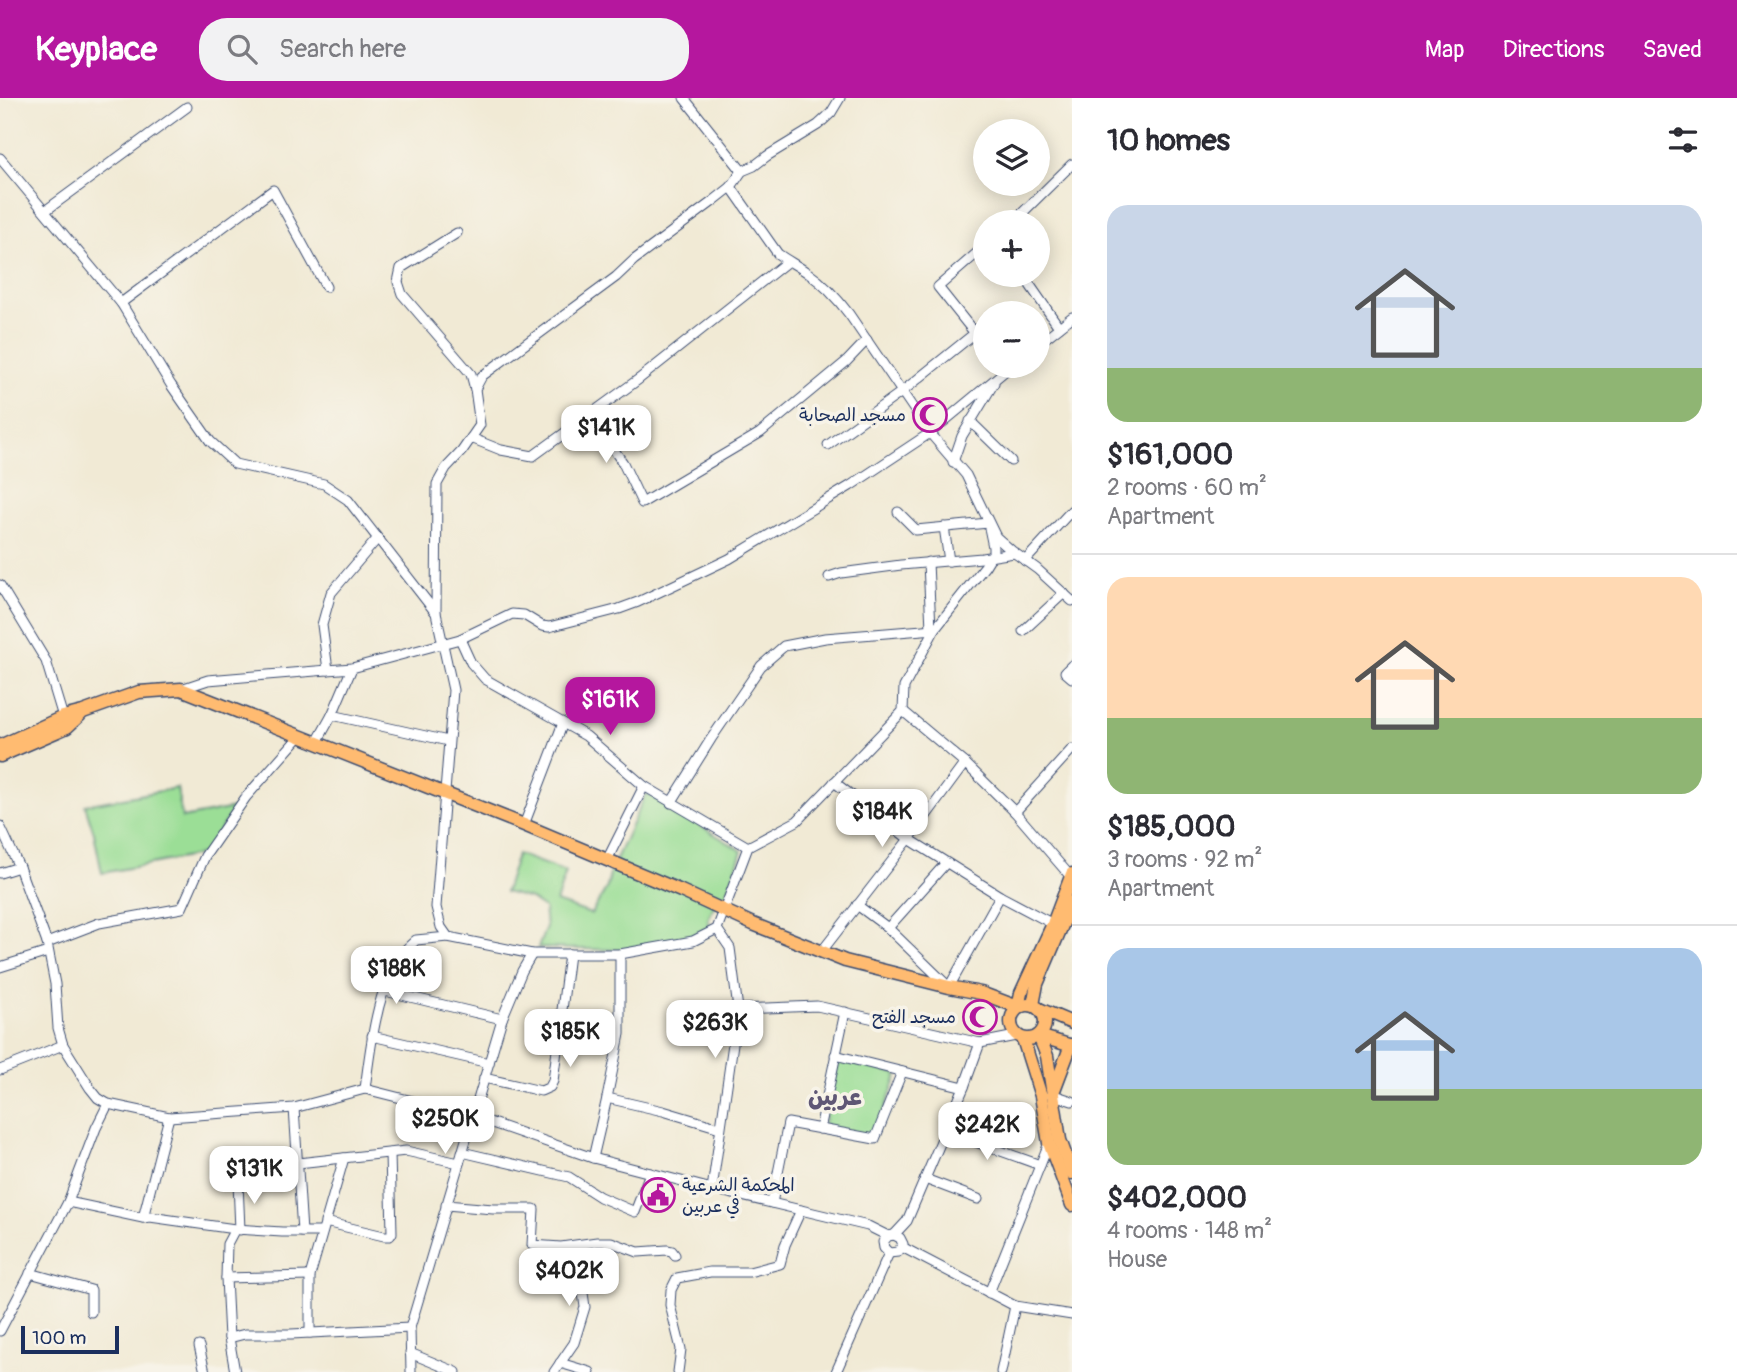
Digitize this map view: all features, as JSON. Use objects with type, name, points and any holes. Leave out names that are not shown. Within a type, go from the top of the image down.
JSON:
[{"type":"main road","points":[[0,746],[63,717],[139,692],[181,689],[524,825],[845,961],[981,993],[1018,1007],[1036,1007],[1072,1023]]},
{"type":"main road","points":[[0,756],[67,727],[83,712]]},
{"type":"main road","points":[[1047,1095],[1072,1046],[1039,1036],[1028,1040],[1012,1030],[1010,1024],[1071,875]]},
{"type":"main road","points":[[1036,1007],[1037,984],[1070,910]]},
{"type":"main road","points":[[1036,1007],[1044,1014],[1045,1021],[1039,1036]]},
{"type":"main road","points":[[1039,1036],[1047,1056],[1047,1095]]},
{"type":"main road","points":[[1020,1037],[1047,1095],[1060,1142],[1072,1205]]},
{"type":"main road","points":[[1060,1142],[1072,1173]]},
{"type":"street","points":[[684,98],[742,171]]},
{"type":"street","points":[[475,389],[482,376],[712,202],[731,187],[742,171],[818,125],[831,113],[840,98]]},
{"type":"street","points":[[45,211],[187,107]]},
{"type":"street","points":[[0,158],[121,303],[171,385],[210,440],[235,464],[324,484],[348,500],[436,613]]},
{"type":"street","points":[[1025,210],[1072,164]]},
{"type":"street","points":[[731,187],[778,254],[806,271],[837,298],[930,433],[966,475],[996,537],[1072,601]]},
{"type":"street","points":[[121,303],[272,190],[326,287]]},
{"type":"street","points":[[448,937],[441,928],[436,907],[453,690],[436,613],[438,484],[446,468],[480,425],[471,374],[402,294],[398,282],[401,268],[457,233]]},
{"type":"street","points":[[973,256],[938,287],[973,330]]},
{"type":"street","points":[[471,438],[501,450],[533,456],[649,371],[788,261]]},
{"type":"street","points":[[1031,287],[1059,327]]},
{"type":"street","points":[[1050,334],[1072,317]]},
{"type":"street","points":[[828,445],[903,391],[973,334]]},
{"type":"street","points":[[589,414],[623,463],[642,503],[760,433],[847,361],[867,340]]},
{"type":"street","points":[[181,689],[208,680],[352,668],[460,639],[512,614],[524,615],[542,626],[549,627],[620,609],[729,559],[850,486],[930,433],[994,378]]},
{"type":"street","points":[[953,462],[970,421],[998,378]]},
{"type":"street","points":[[970,421],[1011,461]]},
{"type":"street","points":[[1025,561],[1072,510]]},
{"type":"street","points":[[898,512],[916,530],[988,523]]},
{"type":"street","points":[[365,1089],[372,1036],[385,991],[395,964],[416,940],[448,937],[532,954],[620,954],[693,941],[717,929],[748,847],[797,821],[903,711],[904,687],[933,629],[993,553],[988,523]]},
{"type":"street","points":[[944,527],[948,561]]},
{"type":"street","points":[[328,670],[322,625],[331,593],[377,539]]},
{"type":"street","points":[[829,577],[841,573],[1014,553]]},
{"type":"street","points":[[928,562],[933,629]]},
{"type":"street","points":[[0,585],[46,661],[63,717]]},
{"type":"street","points":[[1023,631],[1064,593]]},
{"type":"street","points":[[671,803],[761,666],[784,646],[825,638],[933,629]]},
{"type":"street","points":[[460,639],[471,663],[485,679],[586,736],[644,786],[748,847]]},
{"type":"street","points":[[1072,665],[1065,672],[1072,678]]},
{"type":"street","points":[[317,742],[352,668]]},
{"type":"street","points":[[903,711],[965,763],[1015,812],[1071,875]]},
{"type":"street","points":[[332,715],[448,741]]},
{"type":"street","points":[[524,825],[563,723]]},
{"type":"street","points":[[0,967],[99,923],[182,908],[205,856],[246,797],[300,736]]},
{"type":"street","points":[[1015,812],[1072,749]]},
{"type":"street","points":[[822,951],[965,763]]},
{"type":"street","points":[[834,782],[909,839],[946,863],[1053,924]]},
{"type":"street","points":[[607,860],[644,786]]},
{"type":"street","points":[[0,826],[19,867],[48,947],[55,984],[58,1028],[63,1045],[90,1088],[98,1098],[108,1104],[169,1117],[294,1108],[365,1089],[472,1116],[593,1158],[868,1226],[900,1238],[902,1247],[1015,1306],[1072,1315]]},
{"type":"street","points":[[888,928],[946,863]]},
{"type":"street","points":[[0,873],[19,867]]},
{"type":"street","points":[[857,905],[888,928],[949,987],[1000,896]]},
{"type":"street","points":[[712,1189],[738,1009],[730,948],[717,929]]},
{"type":"street","points":[[411,1372],[410,1328],[502,1019],[532,954]]},
{"type":"street","points":[[484,1077],[541,1091],[550,1087],[558,1046],[569,954]]},
{"type":"street","points":[[593,1158],[620,1034],[620,954]]},
{"type":"street","points":[[385,991],[502,1019]]},
{"type":"street","points":[[738,1009],[817,1006],[980,1043],[1020,1037]]},
{"type":"street","points":[[820,1129],[845,1012]]},
{"type":"street","points":[[372,1036],[489,1063]]},
{"type":"street","points":[[889,1253],[883,1245],[885,1239],[907,1221],[980,1043]]},
{"type":"street","points":[[0,1070],[63,1045]]},
{"type":"street","points":[[835,1055],[964,1087]]},
{"type":"street","points":[[772,1203],[788,1123],[875,1139],[902,1072]]},
{"type":"street","points":[[1047,1095],[1072,1101]]},
{"type":"street","points":[[607,1098],[720,1128]]},
{"type":"street","points":[[0,1331],[68,1202],[108,1104]]},
{"type":"street","points":[[294,1108],[302,1232]]},
{"type":"street","points":[[143,1218],[169,1117]]},
{"type":"street","points":[[945,1131],[1040,1165]]},
{"type":"street","points":[[989,1293],[1040,1165],[1060,1142]]},
{"type":"street","points":[[298,1163],[406,1151],[459,1163]]},
{"type":"street","points":[[462,1152],[569,1177],[600,1197],[635,1212],[650,1173]]},
{"type":"street","points":[[68,1202],[143,1218],[237,1230],[302,1232],[323,1227],[390,1236],[390,1153]]},
{"type":"street","points":[[310,1333],[310,1276],[344,1158]]},
{"type":"street","points":[[925,1179],[978,1199]]},
{"type":"street","points":[[234,1372],[226,1278],[228,1244],[237,1230],[238,1182]]},
{"type":"street","points":[[446,1205],[534,1209],[532,1245],[549,1247],[611,1242],[638,1252],[667,1250],[675,1255]]},
{"type":"street","points":[[678,1372],[681,1349],[670,1305],[671,1290],[677,1278],[710,1272],[749,1272],[780,1264],[785,1245],[801,1210]]},
{"type":"street","points":[[554,1372],[574,1343],[585,1307],[583,1293],[576,1284],[573,1246]]},
{"type":"street","points":[[889,1253],[898,1252],[902,1247]]},
{"type":"street","points":[[836,1372],[889,1253]]},
{"type":"street","points":[[30,1273],[92,1290],[91,1312]]},
{"type":"street","points":[[226,1278],[310,1276]]},
{"type":"street","points":[[1001,1372],[1015,1306]]},
{"type":"street","points":[[229,1338],[245,1334],[410,1328]]},
{"type":"street","points":[[199,1346],[205,1372]]},
{"type":"street","points":[[410,1353],[456,1372]]},
{"type":"street","points":[[561,1363],[590,1372]]},
{"type":"green space","points":[[177,788],[182,818],[234,808],[204,854],[102,873],[85,805]]},
{"type":"green space","points":[[646,793],[742,851],[726,897],[715,904],[708,919],[710,926],[691,937],[620,950],[538,948],[546,927],[544,908],[531,899],[505,892],[517,854],[566,872],[556,902],[591,914],[607,887],[611,870]]},
{"type":"green space","points":[[838,1059],[898,1074],[874,1137],[823,1127]]},
{"type":"place","name":"مسجد الصحابة","points":[[930,415]]},
{"type":"place","name":"مسجد الفتح","points":[[980,1017]]},
{"type":"place","name":"المحكمة الشرعية في عربين","points":[[658,1195]]},
{"type":"district","name":"عربين","points":[[835,1097]]}]
